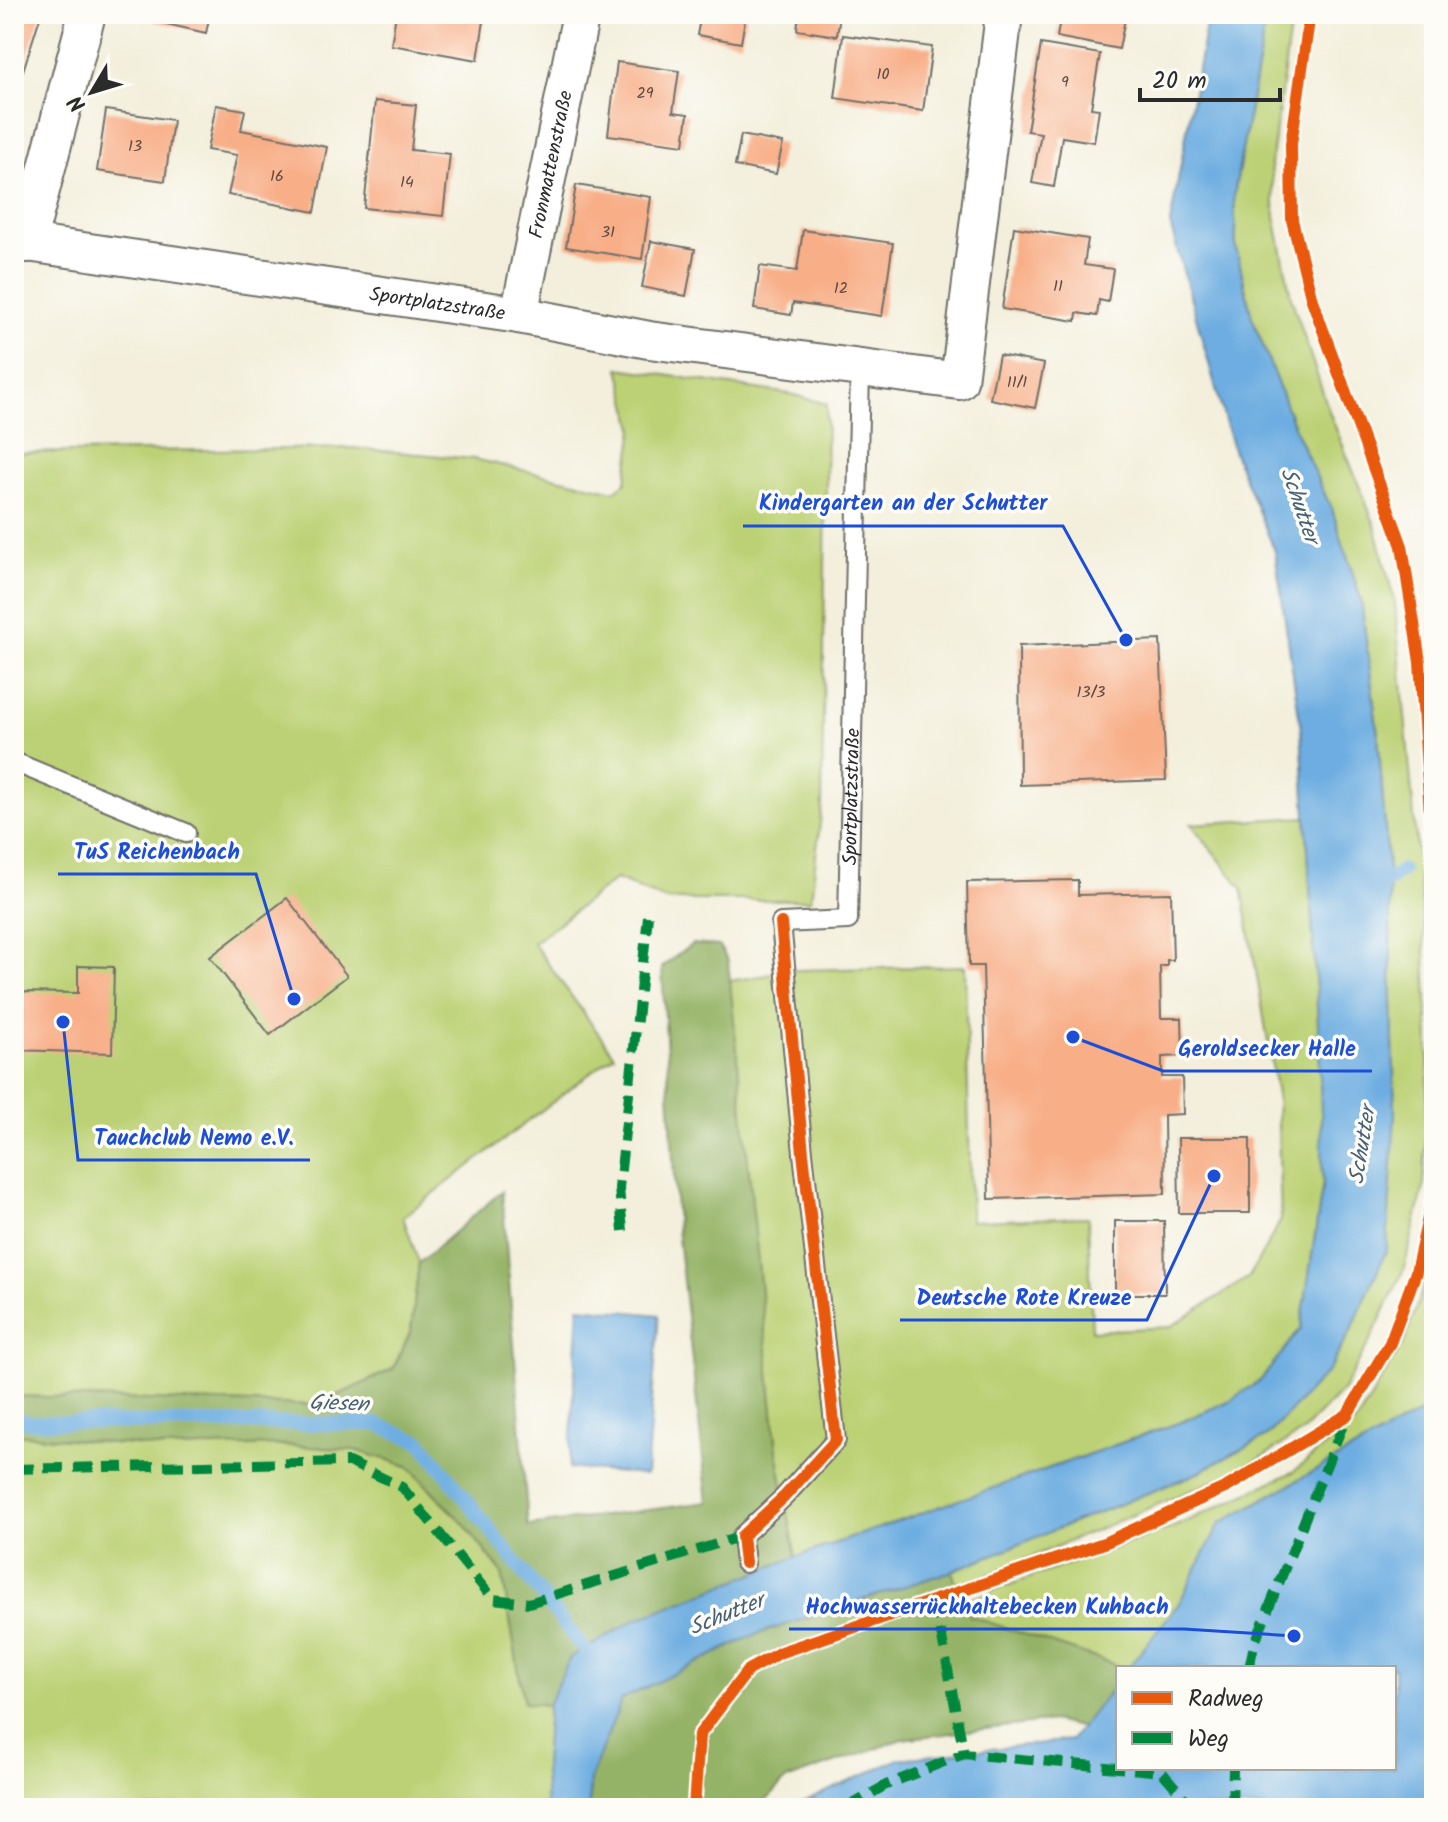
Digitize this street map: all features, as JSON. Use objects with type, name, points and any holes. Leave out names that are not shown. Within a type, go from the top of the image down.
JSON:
[{"type":"street","points":[[21,243],[87,14]]},
{"type":"street","name":"Fronmattenstraße","points":[[519,315],[581,14]]},
{"type":"street","name":"Sportplatzstraße","points":[[21,243],[519,315],[649,340],[959,381],[1004,14]]},
{"type":"lane","name":"Sportplatzstraße","points":[[745,1563],[742,1536],[784,1497],[836,1440],[803,1153],[781,923],[848,920],[860,369]]},
{"type":"lane","points":[[14,762],[186,833]]},
{"type":"green space","points":[[1267,14],[1292,14],[1271,164],[1275,216],[1291,297],[1330,414],[1375,525],[1395,604],[1424,928],[1429,1048],[1424,1187],[1404,1269],[1372,1337],[1343,1390],[1302,1432],[1245,1468],[957,1588],[952,1571],[1193,1475],[1267,1436],[1329,1370],[1352,1329],[1395,1115],[1389,881],[1378,735],[1361,600],[1333,512],[1296,432],[1252,317],[1236,248],[1234,195]]},
{"type":"green space","points":[[619,368],[790,394],[827,404],[822,805],[811,900],[666,900],[616,879],[533,943],[614,1055],[403,1217],[419,1263],[411,1331],[393,1369],[318,1405],[14,1396],[14,453],[352,448],[474,459],[614,491],[626,482],[634,428]]},
{"type":"green space","points":[[1306,817],[1319,1042],[1323,1182],[1301,1328],[1261,1380],[1231,1400],[1181,1422],[796,1557],[777,1452],[729,981],[798,970],[965,966],[971,1221],[1088,1217],[1092,1331],[1170,1327],[1249,1277],[1281,1220],[1277,1095],[1242,888],[1191,824]]},
{"type":"green space","points":[[692,944],[719,946],[728,961],[777,1452],[796,1557],[637,1619],[570,1658],[548,1705],[524,1703],[502,1573],[464,1524],[408,1466],[355,1450],[283,1445],[166,1448],[14,1434],[14,1396],[318,1405],[393,1369],[411,1331],[419,1263],[502,1191],[528,1526],[708,1502],[677,1228],[662,967]]},
{"type":"green space","points":[[1434,1255],[1434,1808],[1396,1770],[1396,1666],[1119,1666],[970,1616],[961,1602],[1174,1527],[1293,1472],[1357,1421],[1405,1340]]},
{"type":"green space","points":[[14,1434],[166,1448],[283,1445],[355,1450],[408,1466],[464,1524],[502,1573],[524,1702],[548,1705],[544,1766],[546,1808],[14,1808]]},
{"type":"green space","points":[[952,1571],[961,1602],[970,1616],[1119,1666],[1116,1666],[1116,1736],[1053,1721],[902,1739],[786,1780],[758,1808],[589,1808],[590,1779],[621,1699],[754,1635]]},
{"type":"water","name":"Schutter","points":[[1208,14],[1267,14],[1234,195],[1236,248],[1252,317],[1296,432],[1333,512],[1361,600],[1378,735],[1389,881],[1395,1115],[1387,1249],[1352,1329],[1329,1370],[1267,1436],[1193,1475],[952,1571],[754,1635],[622,1699],[590,1779],[589,1808],[546,1808],[544,1766],[548,1705],[570,1658],[637,1619],[796,1557],[1181,1422],[1231,1400],[1261,1380],[1301,1328],[1323,1182],[1319,1042],[1301,729],[1275,551],[1234,453],[1170,224]]},
{"type":"water","points":[[579,1307],[659,1315],[646,1475],[569,1468]]},
{"type":"water","points":[[1434,1405],[1434,1808],[790,1808],[899,1759],[1071,1740],[1116,1684],[1116,1770],[1396,1770],[1396,1666],[1130,1666],[1179,1603],[1220,1523]]},
{"type":"building","points":[[14,14],[41,14],[15,96],[14,96]]},
{"type":"building","points":[[154,14],[210,14],[206,33],[153,21]]},
{"type":"building","points":[[396,14],[485,14],[478,60],[391,45]]},
{"type":"building","points":[[701,14],[746,14],[741,43],[697,35]]},
{"type":"building","points":[[799,14],[840,14],[837,36],[797,30]]},
{"type":"building","points":[[1061,14],[1126,14],[1119,49],[1057,37]]},
{"type":"building","points":[[843,35],[932,47],[923,111],[835,98]]},
{"type":"building","points":[[1041,44],[1100,54],[1091,108],[1099,109],[1094,142],[1062,137],[1054,187],[1032,183],[1041,133],[1027,131]]},
{"type":"building","points":[[617,62],[679,71],[673,112],[688,114],[684,145],[608,135]]},
{"type":"building","points":[[375,101],[416,105],[411,150],[450,154],[443,216],[364,208]]},
{"type":"building","points":[[216,105],[245,110],[241,130],[327,147],[315,212],[228,195],[237,155],[207,150]]},
{"type":"building","points":[[106,110],[173,120],[165,181],[97,171]]},
{"type":"building","points":[[741,135],[783,143],[776,174],[735,166]]},
{"type":"building","points":[[576,185],[651,197],[642,259],[566,247]]},
{"type":"building","points":[[1014,227],[1088,239],[1084,265],[1113,269],[1108,302],[1099,300],[1097,316],[1077,313],[1076,321],[1002,309]]},
{"type":"building","points":[[803,230],[893,243],[882,316],[793,303],[791,315],[754,309],[760,266],[797,271]]},
{"type":"building","points":[[651,241],[695,249],[686,296],[642,287]]},
{"type":"building","points":[[999,355],[1044,364],[1035,408],[990,399]]},
{"type":"building","points":[[1160,640],[1166,780],[1020,785],[1019,646]]},
{"type":"building","points":[[1078,880],[1078,895],[1171,893],[1173,960],[1167,960],[1167,966],[1160,966],[1161,1018],[1182,1018],[1183,1056],[1162,1057],[1162,1077],[1182,1077],[1183,1114],[1164,1115],[1165,1194],[989,1199],[983,966],[969,966],[967,882]]},
{"type":"building","points":[[287,898],[347,976],[270,1035],[210,957]]},
{"type":"building","points":[[78,966],[114,967],[112,1053],[14,1050],[14,992],[78,993]]},
{"type":"building","points":[[1178,1138],[1250,1138],[1250,1213],[1179,1213]]},
{"type":"building","points":[[1115,1221],[1164,1221],[1165,1294],[1115,1294]]},
{"type":"waterway","points":[[1374,892],[1402,870]]},
{"type":"waterway","name":"Giesen","points":[[14,1419],[31,1422],[376,1424],[421,1442],[595,1663]]},
{"type":"marked path","points":[[623,1231],[619,1188],[648,916]]},
{"type":"marked path","points":[[1249,1666],[1254,1645],[1347,1415]]},
{"type":"marked path","points":[[14,1469],[349,1462],[402,1487],[493,1599],[529,1603],[742,1536]]},
{"type":"marked path","points":[[935,1601],[964,1754]]},
{"type":"marked path","points":[[846,1808],[886,1785],[964,1754],[1116,1768]]},
{"type":"marked path","points":[[1140,1770],[1162,1772],[1193,1808]]},
{"type":"marked path","points":[[1232,1808],[1233,1770]]},
{"type":"cycle path","points":[[1310,14],[1291,144],[1292,220],[1312,300],[1402,546],[1420,662],[1434,874]]},
{"type":"cycle path","points":[[745,1563],[742,1536],[784,1497],[836,1440],[803,1153],[781,923]]},
{"type":"cycle path","points":[[694,1808],[699,1735],[748,1670],[781,1652],[1104,1543],[1227,1487],[1347,1415],[1390,1343],[1416,1272],[1434,1191]]},
{"type":"place","name":"Kindergarten an der Schutter","points":[[1126,640]]},
{"type":"place","name":"TuS Reichenbach","points":[[294,999]]},
{"type":"place","name":"Tauchclub Nemo e.V.","points":[[63,1022]]},
{"type":"place","name":"Geroldsecker Halle","points":[[1073,1037]]},
{"type":"place","name":"Deutsche Rote Kreuze","points":[[1214,1176]]},
{"type":"place","name":"Hochwasserrückhaltebecken Kuhbach","points":[[1294,1636]]}]
